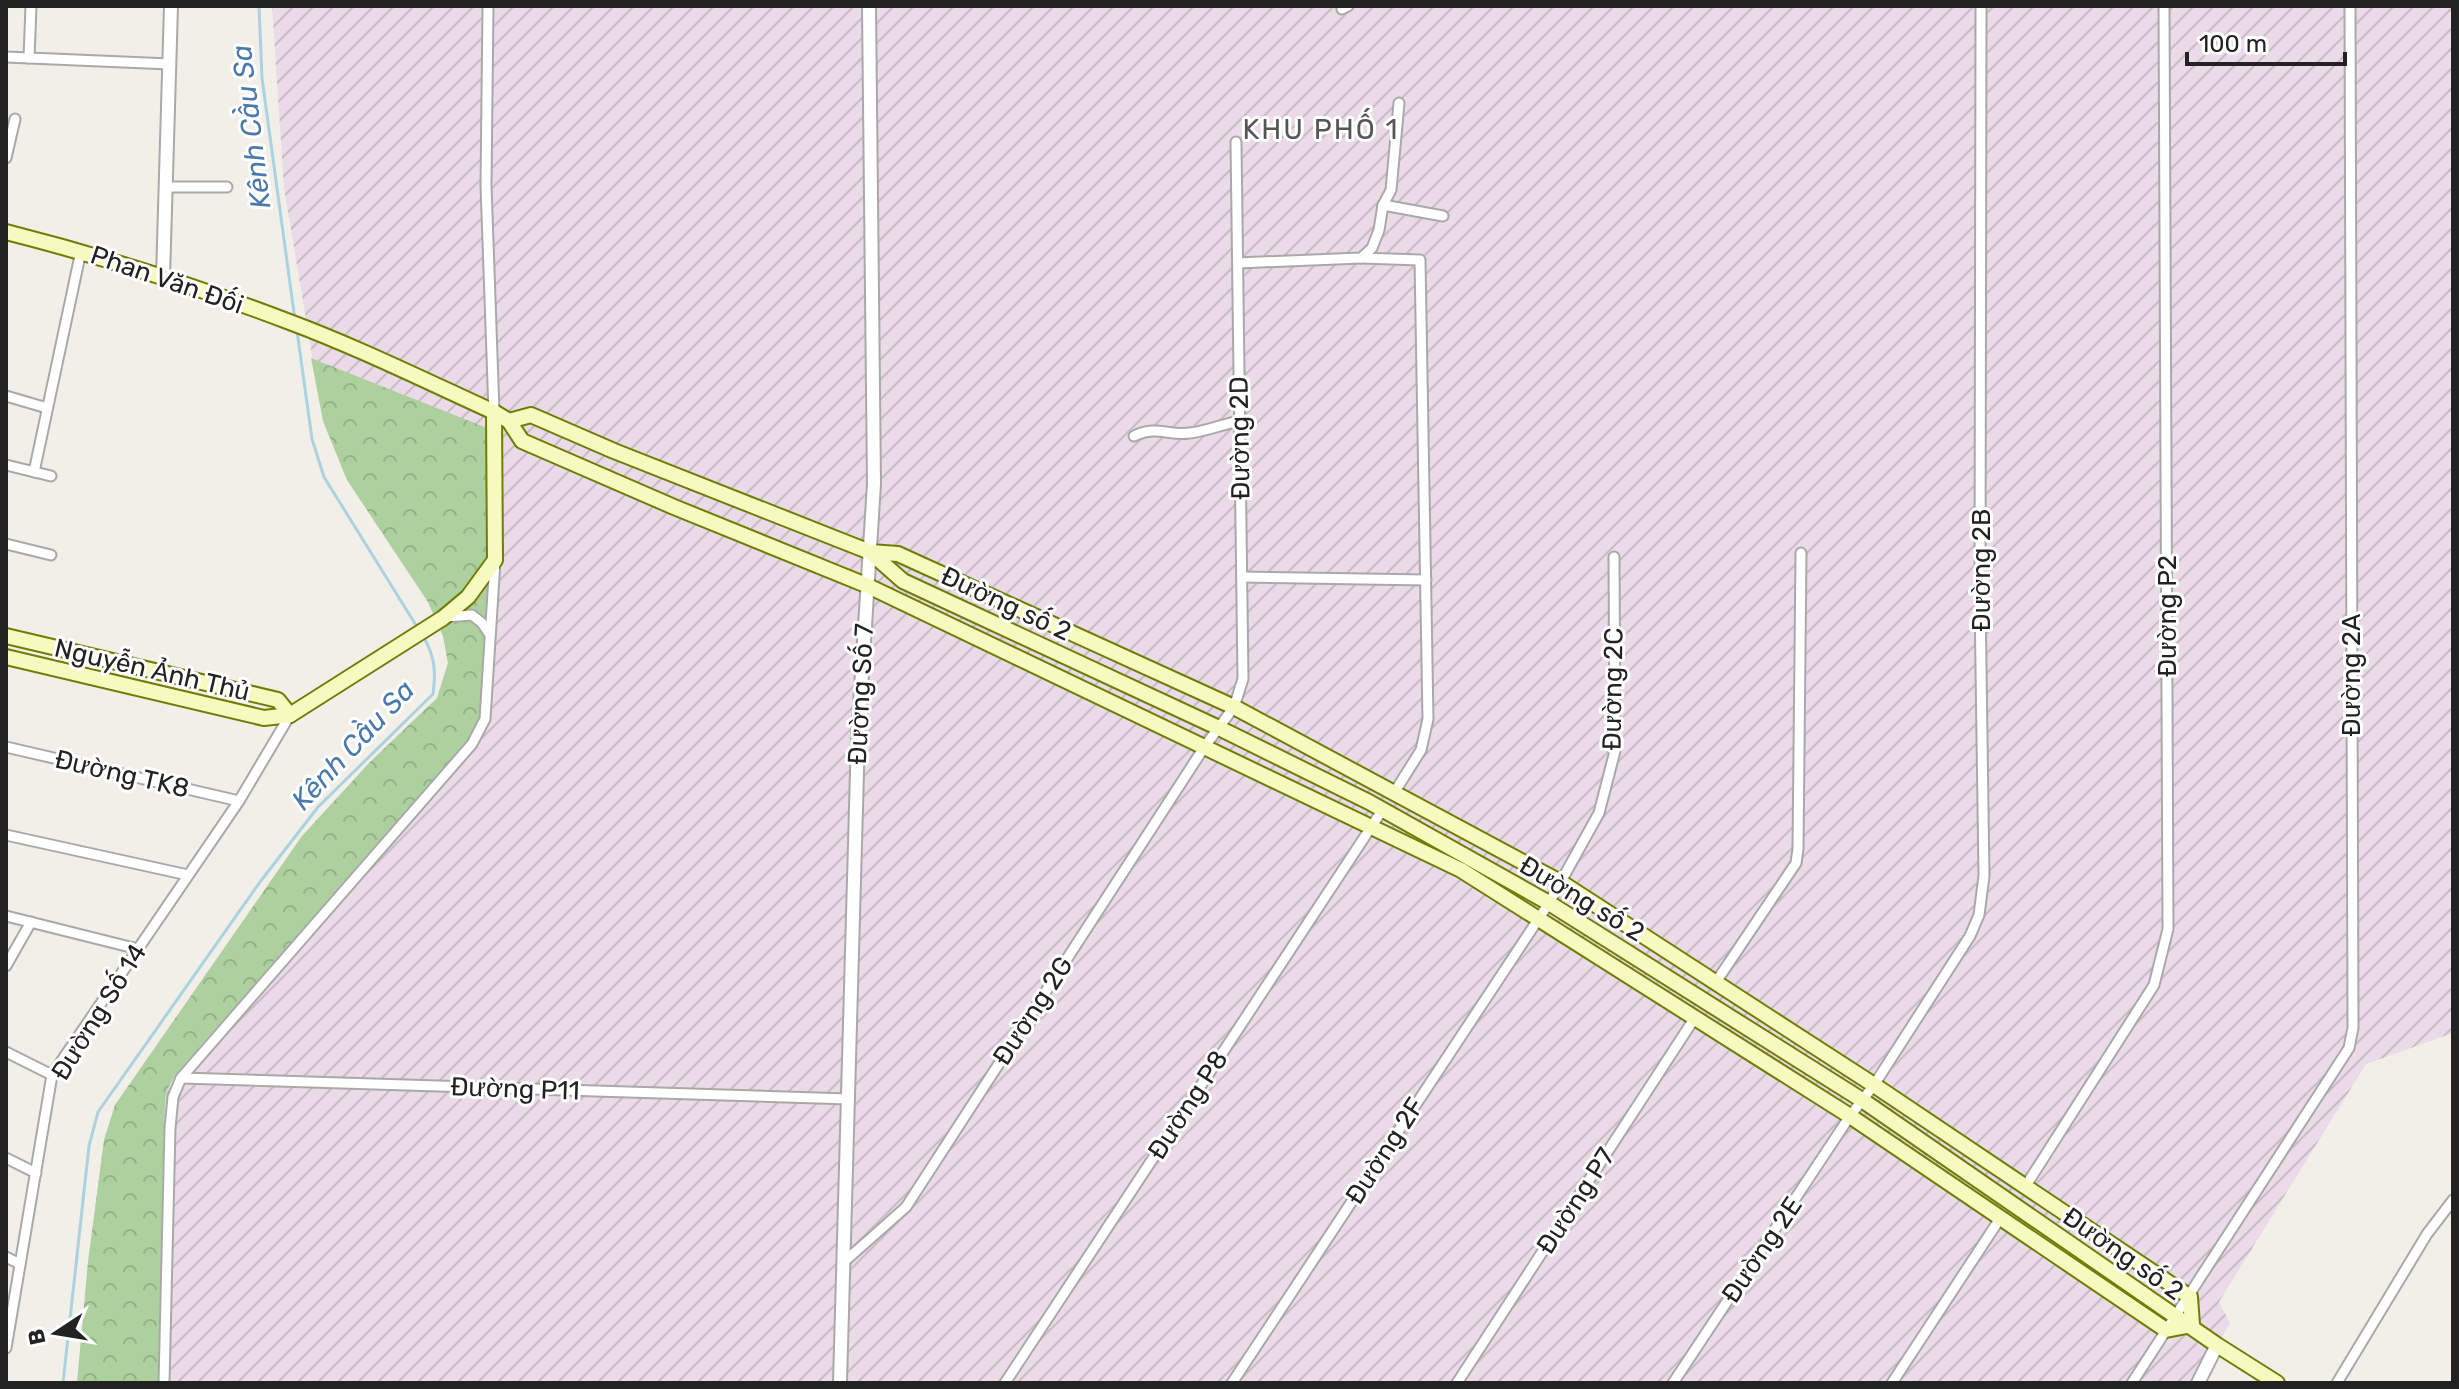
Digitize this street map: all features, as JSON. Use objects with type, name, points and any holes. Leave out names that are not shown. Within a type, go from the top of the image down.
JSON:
[{"type":"main road","name":"Phan Văn Đối","points":[[6,232],[81,251],[163,277],[324,336]]},
{"type":"main road","name":"Đường số 2","points":[[324,336],[494,412],[509,421],[522,441],[866,585],[1461,870],[1850,1116],[2166,1330],[2192,1325]]},
{"type":"main road","points":[[290,715],[443,618],[468,597],[495,560],[494,412]]},
{"type":"main road","name":"Đường số 2","points":[[509,421],[531,415],[870,552],[898,554],[1234,707],[1562,883],[1874,1085],[2190,1297],[2192,1325]]},
{"type":"main road","name":"Đường số 2","points":[[870,552],[903,581],[1219,728],[1383,809],[1549,903],[1862,1100],[2217,1345],[2277,1383]]},
{"type":"main road","name":"Đường số 2","points":[[866,585],[903,581]]},
{"type":"main road","name":"Nguyễn Ảnh Thủ","points":[[6,636],[278,700],[290,715]]},
{"type":"main road","name":"Nguyễn Ảnh Thủ","points":[[6,657],[264,718],[290,715]]},
{"type":"street","points":[[29,58],[31,6]]},
{"type":"street","points":[[163,277],[171,6]]},
{"type":"street","points":[[488,6],[486,185],[494,412]]},
{"type":"street","name":"Đường Số 7","points":[[840,1383],[858,736],[874,484],[869,6]]},
{"type":"street","name":"Đường 2B","points":[[1862,1100],[1970,936],[1979,915],[1982,895],[1981,6]]},
{"type":"street","name":"Đường P2","points":[[2025,1187],[2154,985],[2168,929],[2164,6]]},
{"type":"street","name":"Đường 2A","points":[[2132,1383],[2349,1048],[2353,1028],[2350,6]]},
{"type":"street","points":[[6,57],[170,64]]},
{"type":"street","points":[[1361,258],[1372,248],[1383,205],[1391,190],[1399,103]]},
{"type":"street","points":[[6,158],[15,119]]},
{"type":"street","name":"Đường 2D","points":[[1219,728],[1234,707],[1243,679],[1236,142]]},
{"type":"street","points":[[166,187],[227,187]]},
{"type":"street","points":[[1383,205],[1443,216]]},
{"type":"street","points":[[34,472],[81,251]]},
{"type":"street","points":[[1238,263],[1361,258],[1420,260],[1428,719],[1421,750],[1394,793]]},
{"type":"street","points":[[6,396],[47,408]]},
{"type":"street","points":[[1134,436],[1151,429],[1175,434],[1192,433],[1240,421]]},
{"type":"street","points":[[6,465],[51,476]]},
{"type":"street","points":[[6,544],[51,555]]},
{"type":"street","points":[[1716,982],[1796,863],[1801,553]]},
{"type":"street","name":"Đường 2C","points":[[1549,903],[1599,813],[1615,751],[1614,557]]},
{"type":"street","points":[[164,1383],[173,1097],[181,1078],[472,744],[485,719],[495,560]]},
{"type":"street","points":[[1242,577],[1426,580]]},
{"type":"street","points":[[468,597],[481,597],[492,606]]},
{"type":"street","points":[[443,618],[472,615],[491,636]]},
{"type":"street","name":"Đường Số 14","points":[[6,1348],[52,1075],[239,801],[290,715]]},
{"type":"street","name":"Đường 2G","points":[[845,1261],[906,1207],[1219,728]]},
{"type":"street","name":"Đường TK8","points":[[6,747],[239,801]]},
{"type":"street","name":"Đường P8","points":[[1005,1383],[1383,809]]},
{"type":"street","points":[[6,835],[188,875]]},
{"type":"street","name":"Đường 2F","points":[[1232,1383],[1549,903]]},
{"type":"street","points":[[6,916],[138,949]]},
{"type":"street","points":[[6,966],[31,922]]},
{"type":"street","name":"Đường P7","points":[[1457,1383],[1694,1019]]},
{"type":"street","points":[[6,1052],[52,1075]]},
{"type":"street","name":"Đường P11","points":[[181,1078],[849,1099]]},
{"type":"street","name":"Đường 2E","points":[[1673,1383],[1862,1100]]},
{"type":"street","points":[[6,1158],[36,1173]]},
{"type":"street","points":[[2337,1383],[2425,1237],[2453,1200]]},
{"type":"street","points":[[1892,1383],[2001,1217]]},
{"type":"street","points":[[6,1257],[20,1264]]},
{"type":"street","points":[[2198,1383],[2217,1345]]},
{"type":"shaded area","points":[[272,6],[2453,6],[2453,1033],[2366,1064],[2219,1302],[2230,1323],[2195,1383],[77,1383],[88,1262],[104,1140],[115,1105],[302,836],[370,762],[437,698],[448,663],[443,636],[428,602],[347,480],[323,421],[284,188]]},
{"type":"green space","points":[[311,358],[492,430],[484,708],[470,737],[175,1075],[166,1092],[164,1119],[158,1383],[77,1383],[88,1262],[104,1140],[115,1105],[302,836],[370,762],[437,698],[448,663],[443,636],[428,602],[347,480],[323,421]]},
{"type":"waterway","name":"Kênh Cầu Sa","points":[[259,6],[262,78],[295,320]]},
{"type":"waterway","name":"Kênh Cầu Sa","points":[[297,331],[312,439],[324,477],[419,630]]},
{"type":"waterway","name":"Kênh Cầu Sa","points":[[63,1383],[89,1146],[98,1112],[260,882],[318,807],[433,694],[434,664],[423,636]]},
{"type":"district","name":"KHU PHỐ 1","points":[[1321,129]]}]
